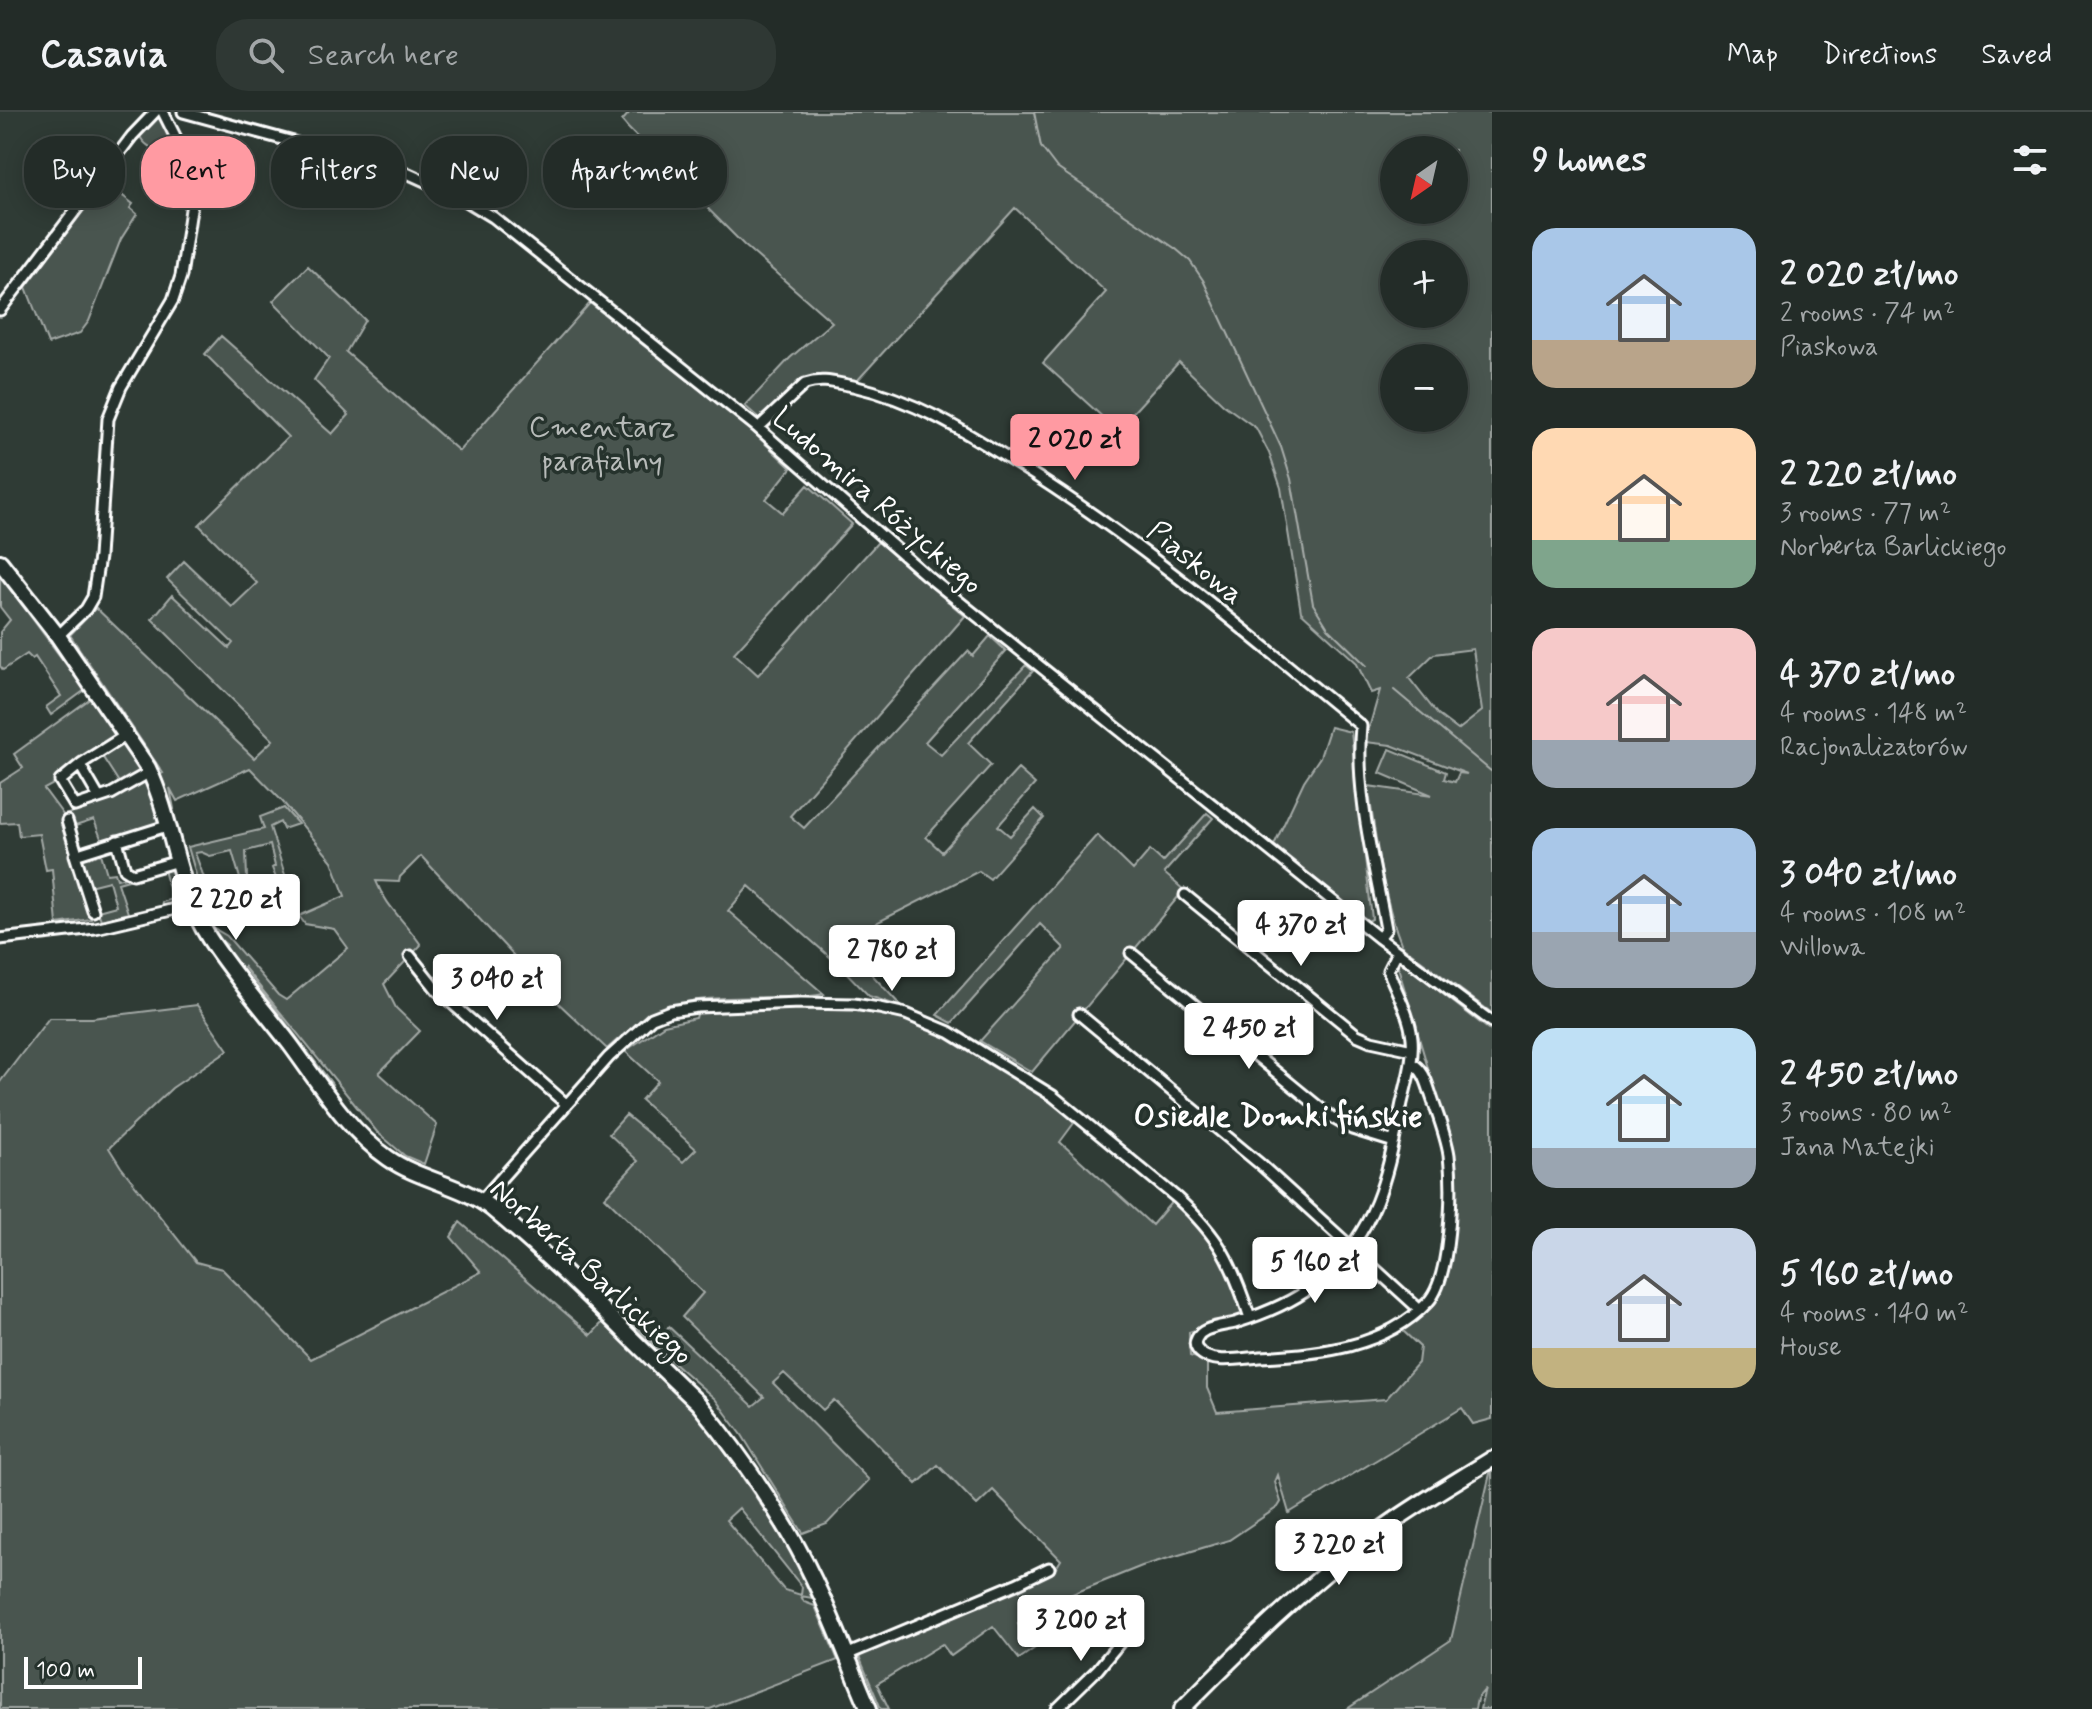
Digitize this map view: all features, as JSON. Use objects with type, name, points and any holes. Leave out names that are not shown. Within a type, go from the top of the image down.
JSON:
[{"type":"street","points":[[0,310],[132,136],[155,112]]},
{"type":"street","points":[[58,636],[93,597],[99,557],[108,419],[121,387],[173,300],[181,276],[193,196],[185,156],[163,112]]},
{"type":"street","name":"Ludomira Różyckiego","points":[[183,112],[407,173],[460,197],[493,217],[758,428],[926,575],[1379,938],[1492,1022]]},
{"type":"street","name":"Piaskowa","points":[[758,428],[805,384],[814,381],[826,380],[870,390],[919,407],[970,434],[1116,529],[1361,726],[1359,752],[1368,833],[1386,929],[1379,938]]},
{"type":"street","name":"Norberta Barlickiego","points":[[0,562],[58,636],[150,772],[170,825],[192,905],[208,937],[361,1135],[387,1158],[404,1168],[481,1201],[562,1272],[698,1403],[789,1533],[869,1709]]},
{"type":"street","points":[[126,735],[60,781],[75,806],[111,794],[150,772]]},
{"type":"street","points":[[80,765],[98,796]]},
{"type":"street","points":[[67,821],[93,911]]},
{"type":"street","points":[[77,854],[170,825]]},
{"type":"street","points":[[117,841],[125,869],[133,874],[178,861]]},
{"type":"street","points":[[1185,895],[1357,1035],[1412,1050]]},
{"type":"street","points":[[0,939],[95,928],[192,905]]},
{"type":"street","points":[[1397,952],[1388,970],[1411,1029],[1411,1063],[1394,1142],[1374,1211],[1351,1250],[1315,1285],[1250,1318],[1204,1331],[1196,1339],[1195,1345],[1206,1356],[1217,1359],[1281,1356],[1358,1345],[1381,1337],[1420,1310],[1435,1293],[1443,1271],[1449,1155],[1424,1074],[1411,1063]]},
{"type":"street","points":[[1131,953],[1331,1117],[1352,1129],[1394,1142]]},
{"type":"street","points":[[410,956],[438,991],[566,1104]]},
{"type":"street","points":[[481,1201],[566,1104],[652,1018],[670,1011],[697,1007],[854,1004],[906,1014],[949,1032],[1039,1087],[1198,1217],[1219,1243],[1233,1269],[1250,1318]]},
{"type":"street","points":[[1079,1014],[1260,1164],[1420,1310]]},
{"type":"street","points":[[1182,1709],[1267,1623],[1332,1568],[1380,1530],[1492,1459]]},
{"type":"street","points":[[846,1655],[1049,1568]]},
{"type":"street","points":[[1057,1709],[1098,1669],[1125,1636]]},
{"type":"green space","points":[[630,112],[1492,112],[1492,1013],[1402,946],[1385,887],[1368,786],[1432,795],[1380,773],[1390,749],[1446,772],[1444,779],[1455,782],[1459,773],[1467,774],[1391,745],[1365,742],[1380,690],[1371,693],[1356,662],[1301,612],[1281,488],[1256,428],[1224,405],[1179,362],[1117,430],[1043,363],[1106,292],[1015,208],[856,382],[811,377],[792,387],[760,419],[745,406],[790,358],[832,322],[744,245],[707,208],[727,208],[727,136],[636,136],[622,121]],"holes":[[[1473,649],[1482,711],[1458,730],[1438,715],[1409,678],[1434,654]]]},
{"type":"green space","points":[[159,116],[170,136],[141,137],[139,134],[150,120]]},
{"type":"green space","points":[[125,198],[133,204],[130,208],[137,214],[121,239],[89,321],[80,333],[48,344],[26,287],[85,208],[125,208]]},
{"type":"green space","name":"Cmentarz parafialny","points":[[308,266],[365,320],[346,352],[459,451],[590,303],[753,432],[791,468],[766,499],[783,513],[808,485],[852,524],[734,653],[758,675],[878,542],[965,616],[790,816],[804,828],[968,651],[973,656],[990,636],[1006,651],[925,742],[941,755],[1026,665],[1033,671],[968,743],[991,765],[926,837],[942,852],[1018,769],[1035,784],[998,826],[1010,836],[1035,809],[1044,818],[990,879],[979,871],[878,922],[851,952],[902,1007],[869,996],[839,965],[749,886],[728,911],[824,994],[684,1002],[648,1017],[607,1049],[553,998],[421,856],[400,877],[399,882],[376,881],[391,907],[421,945],[384,984],[396,1008],[420,1031],[379,1073],[437,1125],[424,1164],[405,1156],[377,1132],[243,966],[332,1084],[319,1074],[223,949],[227,945],[211,932],[213,928],[227,936],[278,995],[286,1000],[348,948],[334,929],[305,924],[299,916],[345,896],[332,861],[250,768],[177,801],[170,788],[174,809],[171,810],[67,640],[67,636],[161,774],[70,635],[96,608],[254,758],[273,740],[152,619],[172,595],[229,648],[233,643],[167,579],[184,561],[232,607],[257,583],[199,525],[288,437],[205,354],[221,336],[332,434],[349,415],[314,380],[329,358],[273,301]]},
{"type":"green space","points":[[0,575],[85,690],[51,715],[46,707],[61,696],[35,657],[32,659],[27,654],[3,670],[0,666],[0,632],[10,620],[0,607]]},
{"type":"green space","points":[[91,698],[117,738],[58,780],[72,808],[65,802],[55,783],[44,789],[64,816],[145,779],[160,825],[102,841],[94,820],[72,827],[69,839],[91,919],[57,924],[52,869],[46,870],[39,834],[19,836],[17,822],[0,823],[0,783],[23,768],[14,754]]},
{"type":"green space","points":[[1330,727],[1351,732],[1372,919],[1368,921],[1274,845],[1304,781],[1320,757]]},
{"type":"green space","points":[[123,744],[141,772],[120,784],[102,756]]},
{"type":"green space","points":[[284,808],[298,824],[283,829],[280,822],[270,827],[290,891],[282,893],[272,868],[275,866],[270,845],[246,851],[247,878],[257,903],[248,906],[232,851],[210,856],[195,853],[217,913],[220,913],[213,920],[188,847],[264,829],[260,817]]},
{"type":"green space","points":[[1207,813],[1213,818],[1164,873],[1184,890],[1032,1072],[980,1041],[1064,948],[1040,924],[952,1023],[937,1015],[1097,835],[1133,870],[1150,850],[1163,862]]},
{"type":"green space","points":[[100,850],[107,874],[115,873],[117,879],[172,865],[180,901],[161,906],[162,902],[172,899],[164,870],[118,883],[128,913],[101,920],[98,911],[116,906],[109,881],[89,886],[81,860],[84,855]]},
{"type":"green space","points":[[1395,957],[1492,1032],[1492,1419],[1473,1424],[1462,1408],[1289,1513],[1278,1475],[1275,1482],[1281,1502],[1278,1507],[1229,1540],[1142,1566],[1065,1597],[1018,1624],[1035,1648],[1019,1659],[993,1626],[951,1656],[942,1644],[877,1684],[889,1709],[881,1709],[858,1654],[916,1633],[1056,1568],[1061,1560],[993,1490],[977,1505],[938,1465],[917,1484],[834,1400],[823,1410],[784,1373],[773,1383],[869,1480],[827,1524],[803,1533],[742,1435],[715,1399],[616,1312],[618,1310],[653,1343],[669,1327],[753,1406],[764,1397],[682,1317],[703,1293],[605,1197],[638,1161],[609,1134],[626,1115],[683,1162],[696,1149],[641,1100],[658,1081],[625,1051],[664,1025],[696,1018],[698,1011],[786,1007],[874,1011],[900,1017],[954,1039],[1007,1069],[1077,1119],[1060,1142],[1152,1225],[1174,1199],[1219,1249],[1234,1279],[1244,1311],[1240,1316],[1189,1332],[1190,1356],[1207,1361],[1207,1388],[1217,1412],[1386,1399],[1418,1363],[1420,1347],[1401,1329],[1431,1307],[1444,1284],[1451,1249],[1454,1188],[1454,1156]]},
{"type":"green space","points":[[197,1005],[228,1050],[172,1088],[109,1148],[196,1262],[222,1269],[311,1359],[481,1272],[451,1237],[460,1222],[591,1335],[602,1323],[605,1324],[697,1415],[772,1521],[794,1558],[812,1598],[801,1596],[804,1602],[815,1606],[838,1660],[710,1709],[0,1709],[0,1082],[49,1018],[92,1018]],"holes":[[[739,1508],[802,1587],[801,1595],[784,1590],[726,1520]]]},
{"type":"green space","points":[[1492,1465],[1492,1709],[1480,1709],[1485,1689],[1477,1699],[1475,1709],[1347,1709],[1451,1640]]},
{"type":"waterway","points":[[1034,112],[1041,147],[1057,168],[1176,249],[1190,261],[1203,280],[1281,447],[1291,479],[1313,604],[1328,628],[1367,666]]},
{"type":"waterway","points":[[1394,690],[1492,772]]},
{"type":"district","name":"Osiedle Domki fińskie","points":[[1278,1115]]}]
